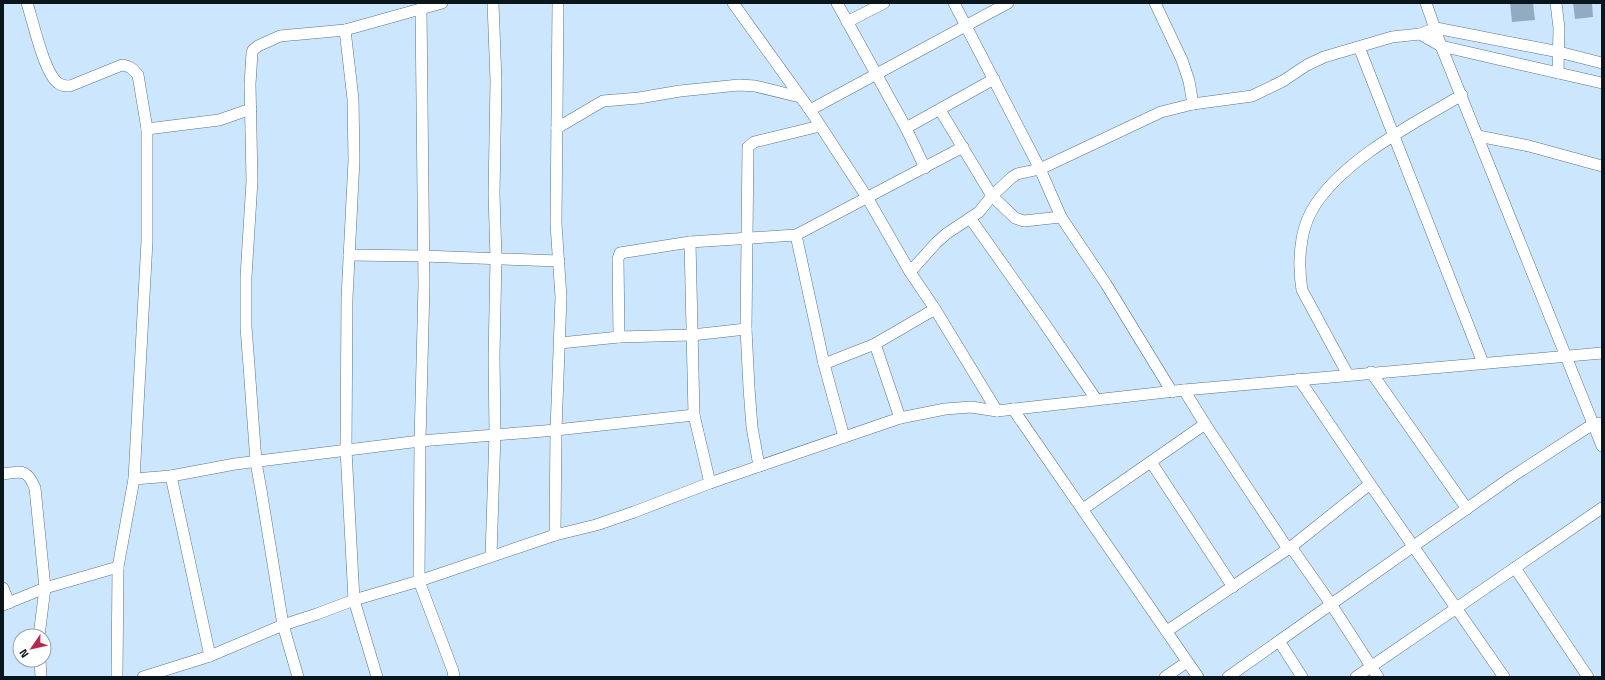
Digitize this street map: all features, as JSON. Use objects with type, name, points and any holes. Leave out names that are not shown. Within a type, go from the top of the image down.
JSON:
[{"type":"street","points":[[27,3],[44,57],[54,80],[59,84],[70,86],[122,65],[128,66],[138,75],[146,129],[147,241],[134,479],[118,567],[117,677]]},
{"type":"street","points":[[298,677],[283,625],[256,462],[246,327],[246,277],[252,181],[250,84],[252,57],[255,48],[280,36],[345,30],[442,3]]},
{"type":"street","points":[[491,556],[495,434],[494,357],[496,258],[494,194],[496,81],[493,3]]},
{"type":"street","points":[[555,535],[556,430],[560,343],[559,261],[556,224],[558,3]]},
{"type":"street","points":[[733,3],[810,110],[868,199],[910,272],[935,309],[997,411]]},
{"type":"street","points":[[837,3],[906,128],[925,168]]},
{"type":"street","points":[[847,22],[884,3]]},
{"type":"street","points":[[954,3],[1040,169],[1061,217],[1106,284],[1172,392]]},
{"type":"street","points":[[810,110],[1008,3]]},
{"type":"street","points":[[1154,3],[1182,60],[1193,104]]},
{"type":"street","points":[[1426,3],[1436,28],[1441,46],[1566,355],[1597,423],[1602,446]]},
{"type":"street","points":[[1556,3],[1559,28],[1558,73]]},
{"type":"street","points":[[421,8],[423,256],[419,581],[454,677]]},
{"type":"street","points":[[910,272],[936,243],[946,234],[979,212],[992,196],[1017,174],[1040,169],[1161,112],[1193,104],[1252,96],[1283,81],[1307,65],[1324,57],[1392,37],[1420,34],[1436,28],[1559,52],[1602,63]]},
{"type":"street","points":[[345,30],[353,99],[354,153],[347,298],[346,450],[354,600],[377,677]]},
{"type":"street","points":[[1420,34],[1441,46],[1602,83]]},
{"type":"street","points":[[1359,47],[1483,363]]},
{"type":"street","points":[[906,128],[994,79]]},
{"type":"street","points":[[557,128],[603,102],[680,91],[733,86],[755,86],[800,97]]},
{"type":"street","points":[[1348,375],[1302,290],[1300,280],[1300,256],[1304,231],[1310,212],[1328,188],[1347,170],[1393,134],[1462,95]]},
{"type":"street","points":[[146,129],[219,120],[251,109]]},
{"type":"street","points":[[940,110],[992,196],[1015,218],[1020,220],[1061,217]]},
{"type":"street","points":[[760,466],[752,427],[748,388],[746,329],[748,238],[746,156],[748,147],[754,142],[820,126]]},
{"type":"street","points":[[1478,136],[1529,146],[1602,166]]},
{"type":"street","points":[[619,337],[618,259],[620,253],[690,242],[796,235],[868,199],[963,147]]},
{"type":"street","points":[[970,218],[1040,317],[1096,400]]},
{"type":"street","points":[[796,235],[824,364],[844,437]]},
{"type":"street","points":[[690,242],[694,415],[710,483]]},
{"type":"street","points":[[349,255],[559,261]]},
{"type":"street","points":[[824,364],[875,344],[935,309]]},
{"type":"street","points":[[560,343],[619,337],[692,335],[746,329]]},
{"type":"street","points":[[875,344],[900,418]]},
{"type":"street","points":[[143,677],[210,656],[283,625],[354,600],[419,581],[555,535],[596,525],[710,483],[900,418],[945,409],[971,407],[997,411],[1184,390],[1372,372],[1602,353]]},
{"type":"street","points":[[1372,372],[1467,509]]},
{"type":"street","points":[[1299,379],[1504,677]]},
{"type":"street","points":[[1184,390],[1205,424],[1290,548],[1331,604],[1378,677]]},
{"type":"street","points":[[1013,409],[1196,676]]},
{"type":"street","points":[[134,479],[171,476],[256,462],[420,441],[556,430],[694,415]]},
{"type":"street","points":[[1228,677],[1513,476],[1597,423]]},
{"type":"street","points":[[1082,509],[1205,424]]},
{"type":"street","points":[[1151,462],[1233,587]]},
{"type":"street","points":[[3,474],[22,471],[28,475],[35,488],[45,588],[40,628]]},
{"type":"street","points":[[171,476],[210,656]]},
{"type":"street","points":[[1166,631],[1290,548],[1370,484]]},
{"type":"street","points":[[1356,677],[1602,508]]},
{"type":"street","points":[[3,588],[6,604],[45,588],[118,567]]},
{"type":"street","points":[[1515,568],[1588,677]]},
{"type":"street","points":[[1279,641],[1302,677]]},
{"type":"street","points":[[1165,677],[1187,662]]},
{"type":"building","points":[[1510,3],[1533,3],[1535,20],[1512,22]]},
{"type":"building","points":[[1573,3],[1592,3],[1593,17],[1575,19]]}]
